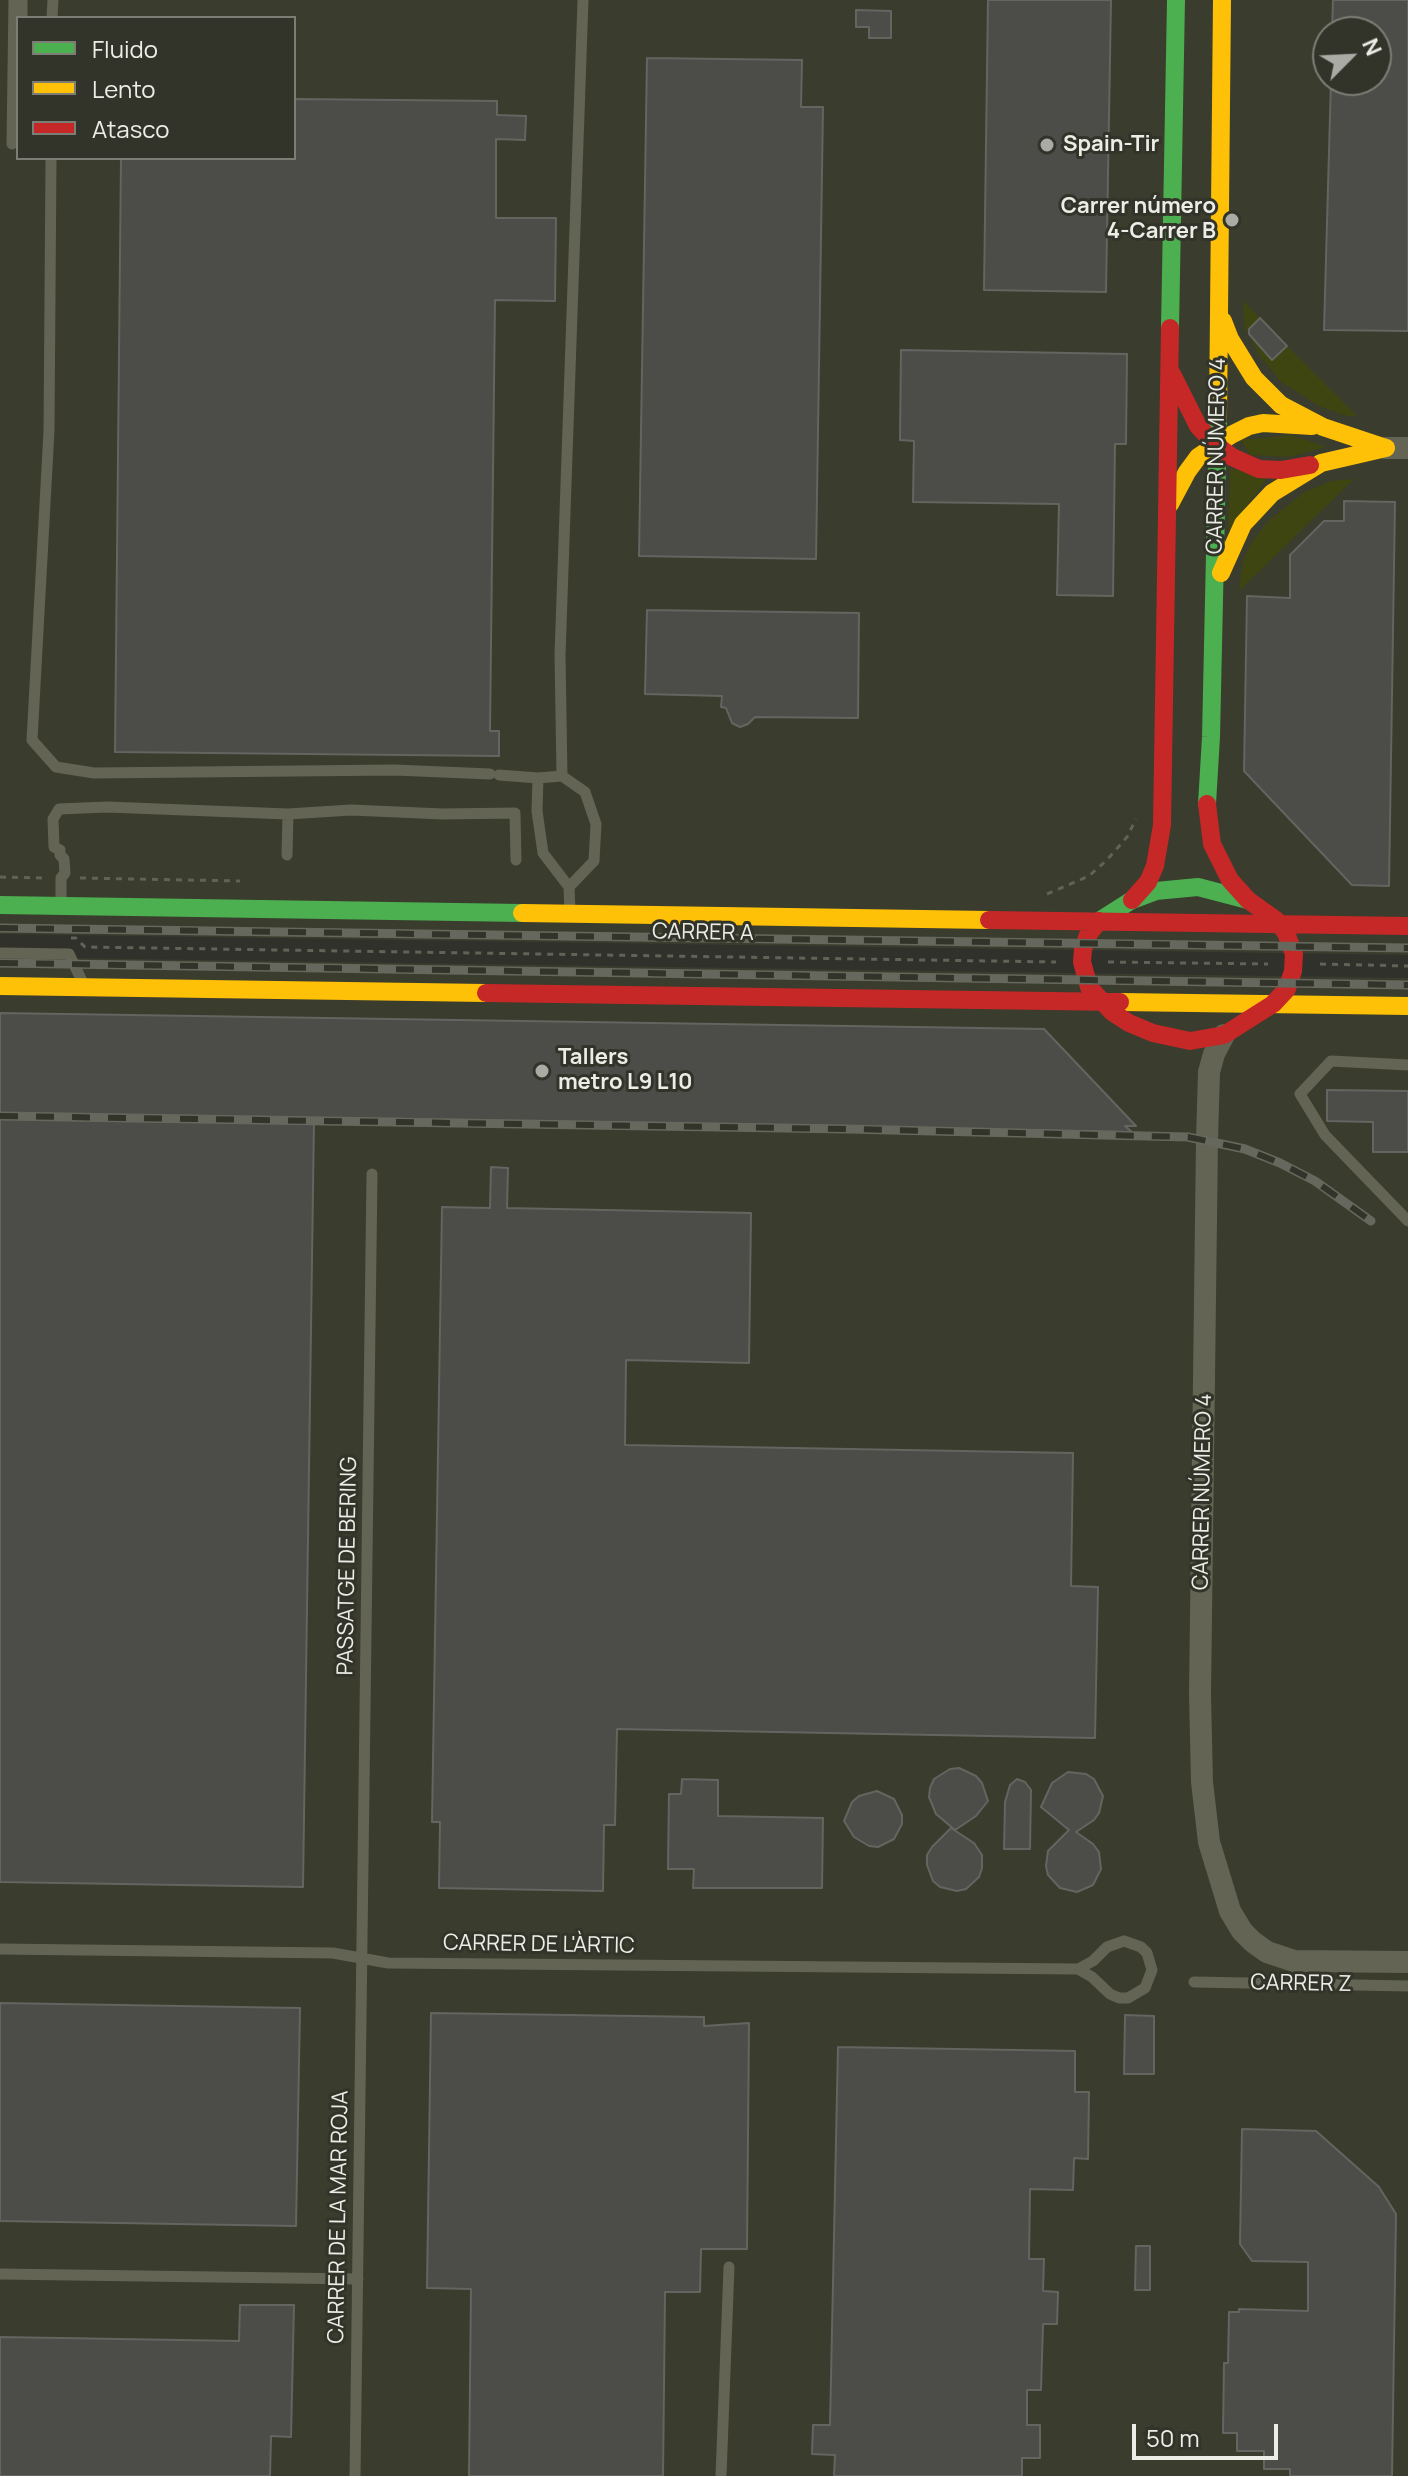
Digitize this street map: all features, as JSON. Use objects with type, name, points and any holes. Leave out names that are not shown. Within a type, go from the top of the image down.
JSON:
[{"type":"main road","points":[[1132,900],[1148,882],[1155,866],[1162,825],[1176,0]]},
{"type":"main road","name":"CARRER NÚMERO 4","points":[[1222,0],[1220,312],[1211,737],[1206,793],[1208,823],[1220,863],[1248,900]]},
{"type":"main road","points":[[1220,312],[1241,360],[1267,394],[1281,405],[1323,427],[1397,448]]},
{"type":"main road","points":[[1170,369],[1198,426],[1216,445],[1246,465],[1281,470],[1397,448]]},
{"type":"main road","points":[[1167,510],[1198,457],[1249,426],[1263,423],[1323,427]]},
{"type":"main road","points":[[1214,590],[1243,524],[1272,493],[1321,463]]},
{"type":"main road","points":[[1198,887],[1248,900],[1281,926],[1294,954],[1293,964],[1287,989],[1273,1004],[1224,1035],[1190,1041],[1171,1038],[1129,1023],[1102,1003],[1089,987],[1082,962],[1088,935],[1099,921],[1132,900],[1156,891],[1198,887]]},
{"type":"main road","name":"CARRER A","points":[[0,905],[1408,926]]},
{"type":"main road","points":[[0,986],[1408,1006]]},
{"type":"street","name":"CARRER NÚMERO 4","points":[[1224,1035],[1209,1072],[1200,1695],[1202,1782],[1209,1842],[1222,1889],[1230,1911],[1253,1942]]},
{"type":"street","name":"CARRER Z","points":[[1253,1942],[1280,1958],[1294,1961],[1408,1962]]},
{"type":"lane","points":[[7,0],[9,144]]},
{"type":"lane","points":[[9,144],[14,0]]},
{"type":"lane","points":[[562,776],[560,655],[583,0]]},
{"type":"lane","points":[[51,160],[49,431],[32,740],[56,767],[94,773],[395,770],[538,778],[562,776],[585,792],[596,824],[594,861],[569,887]]},
{"type":"lane","points":[[538,778],[537,811],[543,853],[569,887],[570,915]]},
{"type":"lane","points":[[61,906],[61,878],[56,873],[56,859],[60,852],[54,847],[53,819],[59,809],[107,807],[288,814],[351,810],[443,814],[537,811]]},
{"type":"lane","points":[[515,813],[516,860]]},
{"type":"lane","points":[[287,855],[288,814]]},
{"type":"lane","points":[[0,953],[69,954],[85,987]]},
{"type":"lane","points":[[1408,1065],[1331,1061],[1300,1094],[1325,1135],[1408,1221]]},
{"type":"lane","name":"PASSATGE DE BERING","points":[[363,1958],[372,1174]]},
{"type":"lane","points":[[1124,1941],[1147,1953],[1152,1970],[1145,1988],[1138,1994],[1119,1998],[1078,1969],[1093,1961],[1107,1947],[1124,1941]]},
{"type":"lane","name":"CARRER DE L'ÀRTIC","points":[[0,1949],[333,1953],[388,1963],[1078,1969]]},
{"type":"lane","name":"CARRER DE LA MAR ROJA","points":[[355,2476],[363,1958]]},
{"type":"lane","name":"CARRER Z","points":[[1194,1982],[1408,1986]]},
{"type":"lane","points":[[721,2476],[729,2267]]},
{"type":"lane","points":[[0,2274],[358,2279]]},
{"type":"path","points":[[1043,896],[1089,876],[1127,837],[1140,812]]},
{"type":"path","points":[[0,877],[250,881]]},
{"type":"path","name":"CARRER A","points":[[63,938],[76,938],[85,947],[1408,966]]},
{"type":"shaded area","points":[[0,0],[1408,0],[1408,955],[0,934]]},
{"type":"shaded area","points":[[0,957],[1408,978],[1408,2476],[0,2476]]},
{"type":"green space","points":[[1243,301],[1260,318],[1249,329],[1249,335],[1272,360],[1287,346],[1357,416],[1346,416],[1319,406],[1281,382],[1260,356],[1245,328]]},
{"type":"green space","points":[[1291,435],[1324,448],[1289,457],[1250,455],[1241,440]]},
{"type":"green space","points":[[1230,468],[1267,478],[1228,532]]},
{"type":"green space","points":[[1354,479],[1239,591],[1243,561],[1267,522],[1304,492],[1332,481]]},
{"type":"building","name":"Spain-Tir","points":[[988,0],[1111,0],[1106,292],[984,290]]},
{"type":"building","points":[[1333,0],[1408,0],[1408,331],[1324,330],[1331,96],[1392,96],[1392,16],[1332,16]]},
{"type":"building","points":[[856,10],[891,11],[891,38],[869,38],[869,27],[856,27]]},
{"type":"building","points":[[647,58],[802,60],[801,107],[823,107],[816,559],[639,556]]},
{"type":"building","points":[[296,99],[497,101],[497,115],[526,116],[525,140],[496,139],[496,218],[556,218],[555,301],[495,300],[490,731],[499,731],[499,756],[115,752],[121,160],[296,160]]},
{"type":"building","points":[[1260,318],[1287,346],[1272,360],[1249,334],[1249,329]]},
{"type":"building","points":[[901,350],[1127,354],[1126,444],[1115,444],[1113,596],[1057,595],[1059,504],[913,502],[914,441],[900,440]]},
{"type":"building","points":[[1344,501],[1395,502],[1389,886],[1352,885],[1244,771],[1247,596],[1290,598],[1290,555],[1324,521],[1344,521]]},
{"type":"building","points":[[647,610],[859,613],[858,718],[755,717],[740,727],[732,723],[726,708],[721,707],[722,696],[645,694]]},
{"type":"building","points":[[0,1013],[1044,1029],[1136,1126],[1125,1126],[1132,1132],[314,1119],[303,1887],[0,1882]]},
{"type":"building","points":[[1327,1090],[1408,1091],[1408,1152],[1373,1152],[1373,1122],[1327,1121]]},
{"type":"building","points":[[491,1167],[508,1168],[507,1208],[751,1213],[749,1363],[626,1360],[625,1445],[1073,1453],[1071,1586],[1098,1587],[1095,1738],[617,1729],[615,1825],[604,1825],[603,1891],[439,1888],[440,1822],[432,1822],[442,1207],[490,1208]]},
{"type":"building","points":[[959,1768],[976,1776],[988,1801],[976,1816],[955,1830],[936,1814],[929,1797],[934,1779],[950,1769]]},
{"type":"building","points":[[1068,1772],[1086,1774],[1094,1779],[1103,1796],[1094,1820],[1076,1832],[1099,1852],[1101,1869],[1093,1885],[1077,1892],[1060,1888],[1048,1875],[1048,1851],[1069,1830],[1041,1807],[1052,1783]]},
{"type":"building","points":[[682,1779],[718,1780],[718,1816],[823,1818],[822,1888],[693,1888],[694,1869],[668,1869],[669,1794],[681,1794]]},
{"type":"building","points":[[1017,1779],[1025,1782],[1031,1790],[1030,1849],[1004,1849],[1005,1802],[1010,1785]]},
{"type":"building","points":[[877,1791],[894,1799],[902,1815],[902,1824],[894,1839],[878,1847],[869,1846],[854,1837],[844,1821],[852,1802],[859,1796]]},
{"type":"building","points":[[951,1828],[974,1843],[982,1855],[979,1877],[966,1889],[957,1891],[940,1887],[933,1881],[927,1865],[927,1855],[932,1847]]},
{"type":"building","points":[[0,2003],[300,2008],[296,2226],[0,2221]]},
{"type":"building","points":[[431,2013],[704,2017],[704,2026],[749,2023],[747,2249],[701,2249],[700,2292],[665,2292],[663,2476],[469,2476],[471,2289],[427,2288]]},
{"type":"building","points":[[1125,2015],[1154,2016],[1154,2074],[1124,2074]]},
{"type":"building","points":[[838,2047],[1075,2051],[1075,2092],[1089,2092],[1088,2159],[1074,2158],[1073,2190],[1030,2189],[1029,2259],[1044,2259],[1043,2291],[1058,2292],[1057,2324],[1043,2324],[1041,2390],[1027,2390],[1027,2425],[1040,2425],[1040,2458],[1022,2458],[1022,2476],[834,2476],[835,2455],[812,2454],[813,2425],[830,2425]]},
{"type":"building","points":[[1242,2129],[1316,2131],[1379,2187],[1396,2214],[1392,2476],[1290,2476],[1290,2469],[1264,2469],[1264,2451],[1237,2451],[1237,2433],[1223,2433],[1224,2363],[1228,2363],[1229,2312],[1239,2312],[1239,2309],[1308,2311],[1308,2262],[1252,2261],[1240,2244]]},
{"type":"building","points":[[1136,2246],[1150,2246],[1150,2290],[1135,2290]]},
{"type":"building","points":[[240,2305],[294,2305],[291,2437],[271,2436],[270,2476],[0,2476],[0,2337],[239,2341]]},
{"type":"railway","points":[[0,928],[1408,948]]},
{"type":"railway","points":[[0,963],[1408,985]]},
{"type":"railway","points":[[0,1116],[1188,1137],[1245,1149],[1280,1163],[1315,1181],[1371,1221]]},
{"type":"traffic: fast","points":[[1170,328],[1176,0]]},
{"type":"traffic: fast","points":[[1207,804],[1218,417]]},
{"type":"traffic: fast","points":[[1099,921],[1132,900],[1156,891],[1198,887],[1248,900]]},
{"type":"traffic: fast","points":[[0,905],[522,913]]},
{"type":"traffic: slow","points":[[1218,417],[1222,0]]},
{"type":"traffic: slow","points":[[1223,321],[1230,339],[1254,378],[1281,405],[1323,427],[1386,448]]},
{"type":"traffic: slow","points":[[1170,504],[1198,457],[1231,435],[1263,423],[1312,426]]},
{"type":"traffic: slow","points":[[1221,573],[1243,524],[1272,493],[1321,463],[1386,448]]},
{"type":"traffic: slow","points":[[522,913],[989,920]]},
{"type":"traffic: slow","points":[[0,986],[486,993]]},
{"type":"traffic: slow","points":[[1120,1002],[1408,1006]]},
{"type":"traffic: jam","points":[[1132,900],[1148,882],[1155,866],[1162,825],[1170,328]]},
{"type":"traffic: jam","points":[[1172,374],[1198,426],[1232,457],[1259,469],[1281,470],[1310,465]]},
{"type":"traffic: jam","points":[[1099,921],[1088,935],[1083,949],[1082,962],[1089,987],[1112,1012],[1153,1033],[1190,1041],[1224,1035],[1273,1004],[1287,989],[1294,954],[1286,933],[1276,920],[1248,900],[1230,880],[1212,844],[1207,804]]},
{"type":"traffic: jam","points":[[989,920],[1408,926]]},
{"type":"traffic: jam","points":[[486,993],[1120,1002]]},
{"type":"place","name":"Spain-Tir","points":[[1047,145]]},
{"type":"place","name":"Carrer número 4-Carrer B","points":[[1232,220]]},
{"type":"place","name":"Tallers metro L9 L10","points":[[542,1071]]}]
